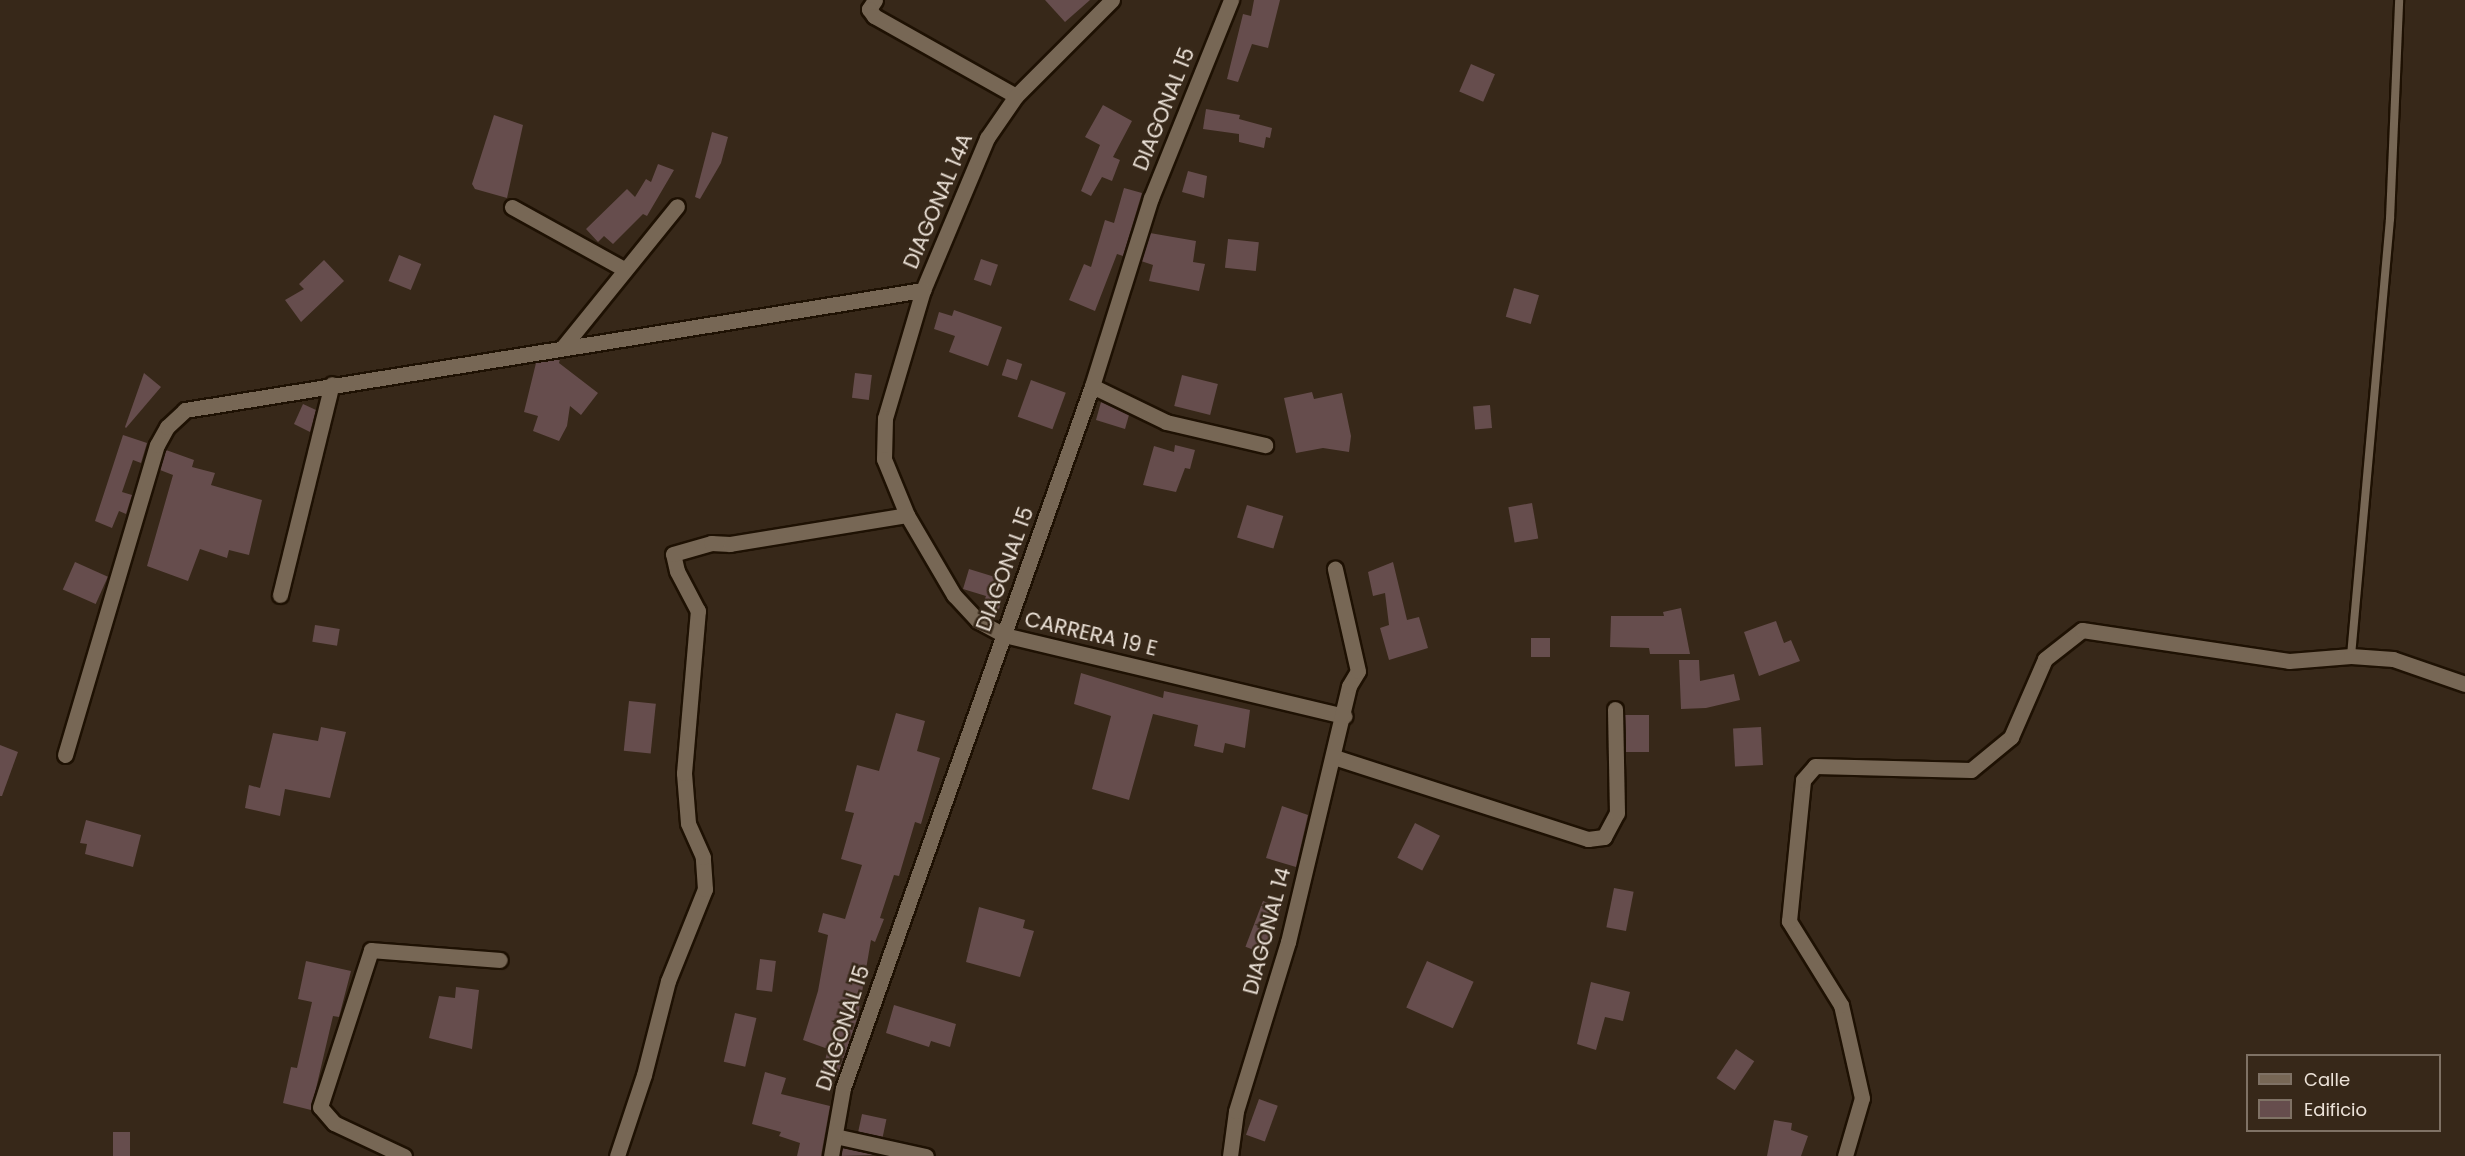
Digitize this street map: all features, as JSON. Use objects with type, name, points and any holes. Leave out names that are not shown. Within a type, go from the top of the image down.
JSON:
[{"type":"street","points":[[875,0],[869,9],[874,15],[1016,96]]},
{"type":"street","name":"DIAGONAL 14A","points":[[884,459],[885,418],[923,290],[987,138],[1016,96],[1112,0]]},
{"type":"street","name":"DIAGONAL 15","points":[[831,1156],[843,1088],[1092,386],[1151,198],[1230,0]]},
{"type":"street","points":[[563,347],[677,206]]},
{"type":"street","points":[[512,207],[624,269]]},
{"type":"street","points":[[65,755],[157,445],[167,428],[185,410],[332,384],[923,290]]},
{"type":"street","points":[[280,595],[332,384]]},
{"type":"street","points":[[1092,386],[1166,422],[1265,445]]},
{"type":"street","name":"CARRERA 19 E","points":[[884,459],[907,515],[954,595],[978,621],[1004,635],[1345,716]]},
{"type":"street","points":[[617,1156],[644,1076],[668,981],[705,889],[703,857],[688,823],[684,773],[698,612],[677,571],[673,554],[711,543],[730,544],[907,515]]},
{"type":"street","name":"DIAGONAL 14","points":[[1230,1156],[1236,1111],[1288,942],[1345,716],[1349,686],[1358,671],[1335,569]]},
{"type":"street","points":[[1845,1156],[1862,1098],[1841,1005],[1789,921],[1803,780],[1815,766],[1971,770],[2011,737],[2045,659],[2082,630],[2289,661],[2351,656],[2393,659],[2465,684]]},
{"type":"street","points":[[1334,757],[1588,838],[1604,837],[1617,813],[1615,709]]},
{"type":"street","points":[[404,1156],[334,1123],[320,1107],[372,950],[500,960]]},
{"type":"street","points":[[835,1136],[926,1156]]},
{"type":"lane","points":[[2351,656],[2390,219],[2399,0]]},
{"type":"building","points":[[1045,0],[1090,0],[1065,22]]},
{"type":"building","points":[[1254,0],[1280,0],[1268,48],[1252,44],[1238,82],[1227,79],[1243,14],[1251,16]]},
{"type":"building","points":[[1471,64],[1495,74],[1483,102],[1459,92]]},
{"type":"building","points":[[1103,105],[1132,121],[1113,157],[1120,160],[1112,181],[1102,177],[1091,196],[1081,191],[1100,145],[1085,137]]},
{"type":"building","points":[[1206,109],[1240,115],[1239,119],[1272,128],[1270,138],[1266,137],[1264,148],[1239,142],[1239,134],[1203,129]]},
{"type":"building","points":[[494,115],[523,125],[507,198],[475,189],[472,184]]},
{"type":"building","points":[[712,132],[728,137],[721,163],[700,199],[695,197]]},
{"type":"building","points":[[658,164],[674,170],[647,216],[643,214],[613,244],[604,236],[598,242],[586,229],[627,189],[635,197],[646,179],[651,182]]},
{"type":"building","points":[[1188,171],[1207,176],[1204,198],[1182,192]]},
{"type":"building","points":[[1124,188],[1142,193],[1123,256],[1117,254],[1095,311],[1069,300],[1084,264],[1091,267],[1105,220],[1114,223]]},
{"type":"building","points":[[1150,233],[1196,241],[1193,262],[1205,264],[1199,291],[1149,281],[1153,265],[1141,261]]},
{"type":"building","points":[[1228,239],[1259,242],[1256,271],[1225,268]]},
{"type":"building","points":[[399,255],[421,264],[411,290],[389,281]]},
{"type":"building","points":[[981,259],[998,265],[991,286],[974,280]]},
{"type":"building","points":[[324,260],[344,281],[301,322],[285,300],[304,289],[299,284]]},
{"type":"building","points":[[1514,288],[1539,295],[1531,324],[1506,317]]},
{"type":"building","points":[[954,310],[1002,327],[988,366],[949,352],[955,336],[934,329],[939,312],[952,316]]},
{"type":"building","points":[[560,359],[559,363],[598,393],[581,415],[570,406],[567,426],[559,441],[533,431],[538,416],[524,412],[536,363]]},
{"type":"building","points":[[1007,359],[1022,364],[1017,380],[1002,375]]},
{"type":"building","points":[[144,373],[161,387],[126,428],[125,427]]},
{"type":"building","points":[[855,373],[872,375],[869,400],[852,398]]},
{"type":"building","points":[[1182,375],[1218,384],[1210,415],[1174,406]]},
{"type":"building","points":[[1031,380],[1066,393],[1052,429],[1018,417]]},
{"type":"building","points":[[1312,392],[1314,399],[1342,393],[1351,436],[1349,452],[1323,448],[1296,453],[1284,398]]},
{"type":"building","points":[[1101,402],[1129,415],[1125,429],[1096,420]]},
{"type":"building","points":[[303,404],[316,410],[310,432],[294,424]]},
{"type":"building","points":[[1490,405],[1492,428],[1475,429],[1473,406]]},
{"type":"building","points":[[123,435],[147,443],[141,463],[133,460],[122,492],[132,495],[126,514],[119,511],[112,528],[95,521]]},
{"type":"building","points":[[1175,445],[1195,450],[1190,469],[1185,468],[1176,492],[1143,485],[1154,446],[1174,452]]},
{"type":"building","points":[[166,450],[194,460],[192,467],[215,473],[211,485],[262,500],[249,555],[229,550],[227,558],[200,549],[188,581],[147,566],[173,475],[160,470]]},
{"type":"building","points":[[1532,503],[1538,538],[1515,543],[1508,507]]},
{"type":"building","points":[[1247,505],[1283,516],[1273,549],[1237,538]]},
{"type":"building","points":[[75,562],[108,577],[96,604],[63,589]]},
{"type":"building","points":[[1393,562],[1407,620],[1419,617],[1428,648],[1389,660],[1380,628],[1389,625],[1385,593],[1373,596],[1368,572]]},
{"type":"building","points":[[969,569],[995,577],[993,583],[1006,587],[999,609],[983,604],[986,596],[963,589]]},
{"type":"building","points":[[1681,608],[1690,654],[1650,654],[1649,648],[1610,647],[1611,616],[1664,616],[1663,612]]},
{"type":"building","points":[[1776,621],[1784,643],[1791,640],[1800,661],[1759,676],[1744,632]]},
{"type":"building","points":[[315,625],[340,629],[337,646],[312,642]]},
{"type":"building","points":[[1531,638],[1550,638],[1550,657],[1531,657]]},
{"type":"building","points":[[1679,660],[1699,660],[1700,681],[1734,674],[1740,700],[1706,708],[1681,709]]},
{"type":"building","points":[[1081,673],[1163,698],[1164,691],[1250,710],[1245,748],[1225,743],[1223,753],[1194,746],[1198,725],[1153,714],[1129,800],[1092,789],[1111,716],[1074,704]]},
{"type":"building","points":[[629,701],[656,704],[651,754],[624,751]]},
{"type":"building","points":[[896,713],[925,721],[917,751],[940,758],[921,824],[915,822],[899,876],[894,875],[880,918],[884,919],[875,942],[871,940],[858,1016],[837,1077],[822,1072],[828,1049],[803,1040],[818,991],[828,935],[818,932],[823,913],[845,919],[862,865],[841,859],[854,813],[845,811],[857,765],[879,771]]},
{"type":"building","points":[[1625,715],[1649,715],[1649,752],[1625,752]]},
{"type":"building","points":[[321,727],[346,732],[330,798],[285,789],[280,816],[245,808],[249,785],[260,788],[273,733],[318,741]]},
{"type":"building","points":[[1761,727],[1763,765],[1735,766],[1733,728]]},
{"type":"building","points":[[0,745],[18,752],[2,796],[0,796]]},
{"type":"building","points":[[1282,806],[1308,815],[1296,867],[1266,858]]},
{"type":"building","points":[[86,820],[141,835],[133,867],[85,854],[87,844],[80,843]]},
{"type":"building","points":[[1415,823],[1440,836],[1422,870],[1397,858]]},
{"type":"building","points":[[1614,888],[1634,892],[1626,931],[1606,927]]},
{"type":"building","points":[[1263,901],[1281,908],[1263,954],[1245,947]]},
{"type":"building","points":[[979,907],[1025,920],[1023,928],[1034,931],[1020,977],[966,962]]},
{"type":"building","points":[[760,959],[776,961],[772,992],[756,990]]},
{"type":"building","points":[[306,961],[351,971],[339,1017],[333,1016],[311,1110],[283,1103],[291,1067],[297,1068],[312,1002],[298,999]]},
{"type":"building","points":[[1427,961],[1474,982],[1453,1028],[1406,1008]]},
{"type":"building","points":[[1591,982],[1630,992],[1623,1021],[1605,1017],[1596,1050],[1577,1044]]},
{"type":"building","points":[[456,987],[479,990],[472,1049],[429,1038],[439,996],[455,998]]},
{"type":"building","points":[[894,1005],[956,1024],[950,1047],[931,1041],[929,1047],[886,1033]]},
{"type":"building","points":[[735,1013],[756,1018],[745,1067],[724,1062]]},
{"type":"building","points":[[1736,1049],[1754,1061],[1735,1090],[1716,1078]]},
{"type":"building","points":[[765,1072],[786,1078],[781,1094],[830,1106],[821,1156],[797,1156],[800,1143],[779,1136],[781,1132],[752,1124]]},
{"type":"building","points":[[1259,1099],[1278,1106],[1265,1142],[1246,1135]]},
{"type":"building","points":[[862,1114],[886,1119],[883,1137],[858,1132]]},
{"type":"building","points":[[1774,1120],[1792,1123],[1791,1130],[1808,1136],[1801,1156],[1767,1156]]},
{"type":"building","points":[[113,1132],[130,1132],[130,1156],[113,1156]]},
{"type":"building","points":[[842,1148],[876,1155],[841,1156]]}]
